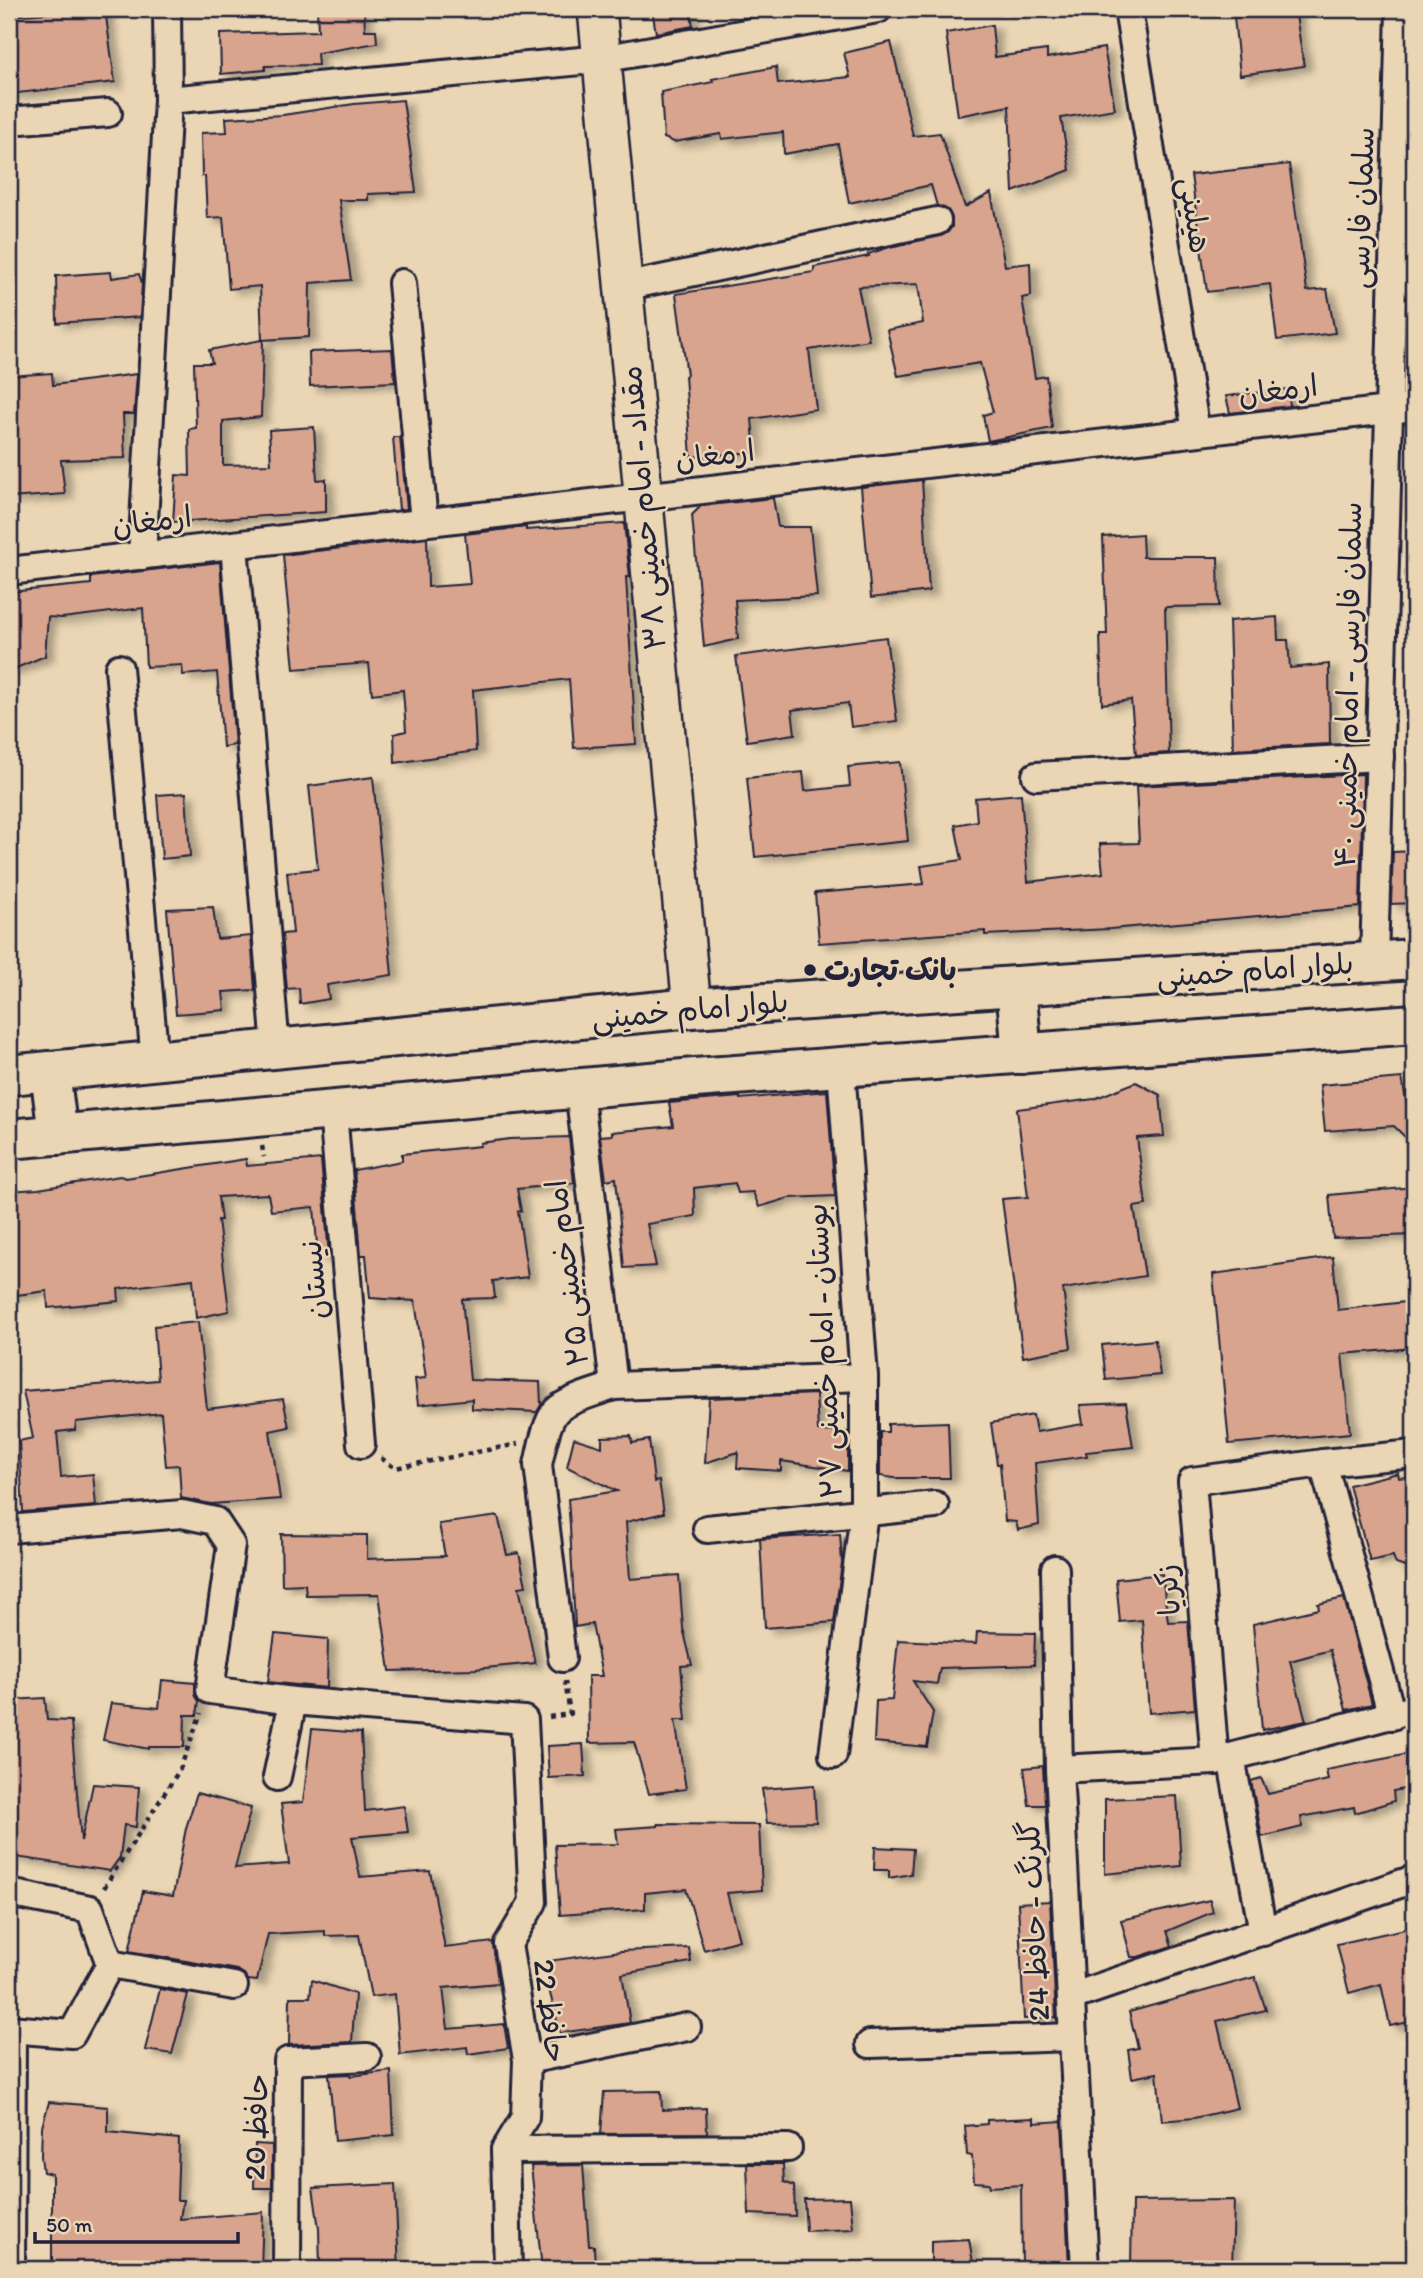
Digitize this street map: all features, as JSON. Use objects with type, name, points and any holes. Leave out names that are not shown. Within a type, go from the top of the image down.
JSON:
[{"type":"main road","name":"بلوار امام خمینی","points":[[9,1075],[692,1008],[1414,959]]},
{"type":"main road","points":[[1016,986],[1022,1054]]},
{"type":"main road","points":[[9,1139],[579,1089],[1414,1024]]},
{"type":"main road","points":[[50,1071],[58,1135]]},
{"type":"street","points":[[142,555],[168,100],[167,9]]},
{"type":"street","name":"مقداد - امام خمینی ۳۸","points":[[597,9],[692,1008]]},
{"type":"street","points":[[168,100],[602,58],[878,9]]},
{"type":"street","name":"هیلینی","points":[[1128,9],[1196,432]]},
{"type":"street","name":"سلمان فارسی","points":[[1388,410],[1405,132],[1401,9]]},
{"type":"street","points":[[9,121],[108,113]]},
{"type":"street","points":[[623,288],[937,221]]},
{"type":"street","points":[[402,284],[424,522]]},
{"type":"street","name":"ارمغان","points":[[9,571],[1414,408]]},
{"type":"street","name":"سلمان فارسی - امام خمینی ۴۰","points":[[1374,962],[1388,410]]},
{"type":"street","points":[[234,545],[276,1048]]},
{"type":"street","points":[[119,668],[155,1061]]},
{"type":"street","points":[[1036,776],[1380,757]]},
{"type":"street","name":"بوستان - امام خمینی ۲۷","points":[[833,1755],[864,1513],[864,1377],[841,1068]]},
{"type":"street","name":"امام خمینی ۲۵","points":[[562,1658],[538,1465],[544,1439],[556,1410],[582,1396],[614,1386],[579,1089]]},
{"type":"street","name":"نیستان","points":[[333,1111],[361,1444]]},
{"type":"street","points":[[614,1386],[864,1377]]},
{"type":"street","name":"زکریا","points":[[1223,1759],[1192,1481],[1414,1454]]},
{"type":"street","points":[[1059,1769],[1223,1759],[1403,1712],[1323,1463]]},
{"type":"street","points":[[707,1529],[935,1505]]},
{"type":"street","points":[[9,1529],[182,1514],[215,1521],[231,1545],[209,1690],[293,1701],[524,1720]]},
{"type":"street","name":"گلرنگ - حافظ 24","points":[[1055,1569],[1059,1769],[1085,2269]]},
{"type":"street","points":[[277,1777],[293,1701]]},
{"type":"street","name":"حافظ 22","points":[[505,2150],[525,2117],[527,2060],[508,1944],[533,1902],[524,1720]]},
{"type":"street","points":[[1223,1759],[1263,1932]]},
{"type":"street","points":[[1071,1997],[1414,1879]]},
{"type":"street","points":[[9,1893],[90,1909],[110,1964],[72,2034],[10,2029],[10,2269]]},
{"type":"street","points":[[110,1964],[234,1986]]},
{"type":"street","points":[[527,2060],[687,2027]]},
{"type":"street","points":[[870,2044],[1073,2037]]},
{"type":"street","name":"حافظ 20","points":[[287,2269],[288,2061],[367,2057]]},
{"type":"street","points":[[508,2269],[505,2150],[788,2148]]},
{"type":"path","points":[[361,1444],[395,1468],[544,1439]]},
{"type":"path","points":[[524,1720],[570,1714],[562,1658]]},
{"type":"path","points":[[90,1909],[180,1769],[209,1690]]},
{"type":"building","points":[[105,9],[115,82],[9,94],[9,16]]},
{"type":"building","points":[[317,9],[364,9],[365,30],[376,30],[377,43],[317,53],[318,65],[265,66],[265,70],[221,74],[220,34],[318,31]]},
{"type":"building","points":[[652,9],[690,9],[693,26],[656,33]]},
{"type":"building","points":[[1246,9],[1295,9],[1304,66],[1240,75],[1234,17],[1247,15]]},
{"type":"building","points":[[992,25],[995,57],[1047,50],[1047,58],[1104,48],[1115,109],[1061,118],[1070,170],[1013,192],[1009,106],[958,116],[946,33]]},
{"type":"building","points":[[891,42],[913,136],[940,133],[965,207],[991,193],[1005,266],[1030,263],[1031,296],[1022,298],[1035,378],[1046,376],[1052,428],[988,441],[983,415],[993,412],[980,363],[898,376],[887,330],[923,323],[918,284],[858,287],[869,340],[809,350],[816,409],[752,419],[755,452],[691,457],[687,375],[676,294],[814,272],[814,267],[869,256],[868,254],[890,247],[941,236],[952,227],[952,218],[948,210],[937,206],[931,185],[849,203],[838,144],[784,154],[783,132],[722,139],[721,134],[674,142],[664,138],[661,92],[776,67],[778,84],[850,77],[844,53]]},
{"type":"building","points":[[403,100],[416,192],[368,194],[368,200],[339,200],[351,280],[310,283],[309,337],[263,340],[261,417],[223,421],[223,465],[271,464],[269,430],[314,427],[317,480],[326,479],[326,512],[173,522],[176,475],[190,476],[189,429],[196,428],[194,363],[212,363],[209,350],[262,340],[260,286],[229,289],[223,217],[207,218],[201,133],[227,132],[226,118],[283,115],[354,104]]},
{"type":"building","points":[[1289,164],[1307,291],[1327,289],[1335,333],[1277,340],[1270,284],[1207,292],[1191,175]]},
{"type":"building","points":[[111,272],[112,278],[139,274],[142,283],[140,317],[57,323],[56,276]]},
{"type":"building","points":[[392,349],[395,382],[310,386],[309,352]]},
{"type":"building","points":[[52,373],[53,385],[137,374],[134,414],[123,414],[125,458],[61,460],[65,494],[9,498],[9,376]]},
{"type":"building","points":[[1288,389],[1290,406],[1230,413],[1226,396]]},
{"type":"building","points":[[393,437],[400,437],[407,509],[399,510]]},
{"type":"building","points":[[922,480],[929,591],[871,598],[861,487]]},
{"type":"building","points":[[773,498],[778,527],[810,527],[817,596],[735,600],[738,639],[704,647],[692,515],[701,506]]},
{"type":"building","points":[[624,523],[630,577],[626,577],[636,744],[574,748],[569,679],[473,690],[476,751],[395,763],[394,734],[406,731],[403,690],[372,694],[369,663],[294,669],[283,555],[427,538],[428,587],[470,584],[465,534],[526,527],[526,530]]},
{"type":"building","points":[[1142,534],[1143,557],[1218,557],[1219,606],[1165,607],[1169,753],[1136,755],[1131,700],[1102,704],[1100,634],[1107,634],[1103,537]]},
{"type":"building","points":[[220,562],[235,745],[223,747],[217,672],[183,675],[182,665],[146,667],[143,608],[62,618],[48,617],[45,656],[9,671],[9,592],[91,584],[91,577]]},
{"type":"building","points":[[1277,617],[1278,640],[1288,640],[1290,668],[1329,664],[1330,744],[1233,749],[1229,621]]},
{"type":"building","points":[[886,637],[897,721],[851,727],[848,703],[792,710],[795,734],[747,741],[736,656]]},
{"type":"building","points":[[900,762],[908,841],[755,857],[747,778],[803,772],[805,791],[850,786],[848,767]]},
{"type":"building","points":[[1363,774],[1360,907],[1110,929],[985,935],[985,931],[819,943],[815,893],[924,884],[921,866],[962,860],[955,825],[977,821],[975,798],[1021,794],[1028,882],[1103,873],[1100,844],[1139,843],[1136,786]]},
{"type":"building","points":[[373,777],[392,975],[327,985],[329,999],[300,1004],[299,988],[287,989],[282,934],[293,933],[287,872],[318,869],[309,786]]},
{"type":"building","points":[[186,793],[190,856],[162,859],[157,795]]},
{"type":"building","points":[[1414,851],[1414,903],[1391,904],[1393,852]]},
{"type":"building","points":[[213,907],[217,939],[251,936],[255,990],[223,992],[225,1010],[176,1014],[167,909]]},
{"type":"building","points":[[1402,1078],[1414,1146],[1394,1126],[1325,1131],[1320,1085]]},
{"type":"building","points":[[1136,1082],[1160,1095],[1164,1136],[1137,1138],[1146,1205],[1134,1207],[1145,1276],[1063,1289],[1071,1348],[1023,1357],[1002,1199],[1028,1197],[1017,1109],[1094,1099]]},
{"type":"building","points":[[827,1091],[835,1196],[789,1198],[759,1207],[753,1192],[738,1193],[735,1183],[694,1188],[695,1216],[647,1224],[656,1266],[624,1268],[616,1178],[606,1180],[600,1136],[612,1135],[612,1132],[673,1126],[669,1103]]},
{"type":"building","points":[[569,1137],[574,1183],[517,1189],[528,1277],[493,1281],[495,1298],[462,1299],[470,1380],[540,1382],[541,1405],[537,1412],[472,1409],[472,1399],[418,1405],[415,1379],[426,1378],[415,1301],[370,1298],[366,1255],[361,1255],[354,1170],[402,1161],[402,1154],[480,1146],[480,1143],[510,1139]]},
{"type":"building","points":[[246,1159],[247,1166],[321,1159],[329,1256],[318,1257],[314,1207],[271,1211],[268,1194],[218,1197],[221,1220],[218,1220],[229,1311],[196,1318],[193,1279],[118,1289],[119,1301],[48,1308],[47,1291],[9,1296],[9,1191],[120,1176],[126,1178]]},
{"type":"building","points":[[1414,1187],[1414,1235],[1333,1238],[1329,1195]]},
{"type":"building","points":[[1333,1257],[1338,1310],[1414,1301],[1414,1348],[1342,1354],[1350,1433],[1229,1444],[1213,1274]]},
{"type":"building","points":[[198,1322],[207,1409],[283,1399],[289,1427],[270,1431],[280,1499],[211,1504],[181,1498],[179,1465],[166,1466],[161,1413],[76,1422],[75,1430],[57,1432],[61,1477],[93,1474],[96,1506],[23,1512],[19,1441],[33,1438],[23,1391],[158,1380],[154,1326]]},
{"type":"building","points":[[1155,1340],[1160,1375],[1106,1380],[1102,1345]]},
{"type":"building","points":[[816,1394],[818,1431],[848,1432],[848,1471],[781,1461],[781,1471],[737,1468],[738,1452],[705,1463],[709,1398]]},
{"type":"building","points":[[1126,1403],[1133,1447],[1086,1452],[1087,1456],[1035,1463],[1039,1525],[1018,1530],[1016,1522],[1005,1521],[1000,1464],[997,1464],[991,1423],[1033,1415],[1036,1432],[1083,1424],[1080,1405]]},
{"type":"building","points":[[948,1422],[950,1478],[880,1476],[880,1432],[888,1432],[888,1424]]},
{"type":"building","points":[[631,1436],[632,1443],[649,1440],[654,1482],[659,1481],[664,1513],[626,1522],[630,1579],[679,1575],[683,1628],[692,1665],[681,1666],[686,1720],[675,1720],[686,1789],[649,1794],[634,1742],[589,1743],[588,1676],[602,1676],[592,1624],[575,1627],[568,1499],[617,1491],[567,1467],[574,1438],[602,1447],[602,1437]]},
{"type":"building","points":[[1398,1473],[1399,1478],[1414,1476],[1414,1570],[1396,1564],[1393,1556],[1370,1561],[1349,1485]]},
{"type":"building","points":[[498,1516],[507,1555],[519,1553],[526,1586],[519,1587],[535,1663],[475,1669],[390,1671],[379,1594],[306,1595],[305,1584],[282,1585],[281,1534],[367,1535],[367,1559],[445,1556],[439,1524]]},
{"type":"building","points":[[840,1534],[842,1563],[834,1622],[765,1628],[760,1539]]},
{"type":"building","points":[[1162,1574],[1168,1622],[1188,1621],[1195,1709],[1149,1713],[1142,1620],[1120,1622],[1116,1579]]},
{"type":"building","points":[[1344,1598],[1372,1704],[1346,1710],[1330,1650],[1290,1661],[1306,1721],[1262,1730],[1253,1624],[1319,1609],[1318,1604]]},
{"type":"building","points":[[977,1632],[1035,1633],[1034,1665],[940,1668],[937,1684],[913,1681],[933,1712],[927,1747],[874,1742],[876,1701],[892,1700],[898,1640],[976,1644]]},
{"type":"building","points":[[275,1634],[328,1639],[327,1688],[268,1682]]},
{"type":"building","points":[[162,1680],[195,1683],[195,1695],[199,1701],[197,1715],[185,1715],[184,1747],[149,1749],[103,1740],[111,1703],[159,1708]]},
{"type":"building","points":[[45,1698],[47,1720],[71,1721],[81,1841],[93,1784],[139,1787],[136,1827],[124,1825],[120,1857],[110,1871],[9,1856],[9,1800],[12,1800],[11,1700]]},
{"type":"building","points":[[312,1729],[361,1733],[365,1811],[404,1806],[408,1832],[352,1837],[360,1877],[430,1871],[445,1948],[493,1942],[498,1983],[443,1988],[448,2029],[504,2024],[508,2048],[468,2054],[467,2047],[400,2055],[395,1994],[371,1997],[359,1935],[325,1936],[325,1931],[268,1934],[257,1981],[248,1980],[237,1970],[129,1951],[143,1891],[173,1896],[186,1828],[197,1793],[251,1808],[235,1868],[289,1864],[281,1804],[303,1802]]},
{"type":"building","points":[[583,1744],[585,1776],[549,1778],[547,1746]]},
{"type":"building","points":[[1414,1753],[1414,1787],[1393,1791],[1394,1801],[1355,1813],[1354,1807],[1301,1817],[1302,1827],[1262,1837],[1251,1781],[1261,1778],[1268,1794],[1328,1780],[1326,1770]]},
{"type":"building","points":[[1043,1766],[1045,1805],[1029,1805],[1024,1768]]},
{"type":"building","points":[[814,1785],[816,1822],[767,1823],[762,1789]]},
{"type":"building","points":[[1177,1796],[1181,1866],[1105,1874],[1105,1799]]},
{"type":"building","points":[[658,1824],[759,1825],[762,1890],[727,1893],[739,1940],[704,1950],[686,1889],[645,1893],[645,1909],[560,1915],[555,1845],[618,1844],[616,1829]]},
{"type":"building","points":[[875,1847],[913,1849],[911,1874],[889,1878],[889,1870],[874,1870]]},
{"type":"building","points":[[1210,1900],[1213,1912],[1167,1931],[1172,1946],[1131,1957],[1121,1920]]},
{"type":"building","points":[[1050,1901],[1056,2017],[1024,2019],[1018,1903]]},
{"type":"building","points":[[1414,1927],[1414,2021],[1390,2026],[1381,1984],[1349,1993],[1337,1944]]},
{"type":"building","points":[[689,1948],[691,1962],[622,1974],[630,2023],[560,2033],[550,1993],[548,1961],[621,1951]]},
{"type":"building","points":[[1255,1977],[1266,2010],[1217,2021],[1237,2108],[1194,2118],[1162,2121],[1157,2073],[1132,2078],[1128,2050],[1138,2048],[1129,2012]]},
{"type":"building","points":[[312,1980],[355,1994],[352,2042],[289,2045],[290,1997],[310,1997]]},
{"type":"building","points":[[160,1989],[188,1994],[172,2054],[145,2050]]},
{"type":"building","points":[[391,2071],[394,2135],[335,2141],[329,2075],[350,2076]]},
{"type":"building","points":[[661,2091],[662,2110],[706,2108],[707,2133],[601,2134],[604,2092]]},
{"type":"building","points":[[49,2102],[108,2107],[108,2132],[179,2139],[177,2200],[183,2200],[180,2219],[263,2212],[261,2269],[52,2269],[52,2174],[43,2172],[41,2156],[42,2127]]},
{"type":"building","points":[[1034,2118],[1034,2123],[1062,2121],[1069,2269],[1022,2269],[1021,2185],[990,2187],[989,2183],[974,2182],[972,2156],[967,2155],[965,2126],[987,2124],[987,2120]]},
{"type":"building","points":[[255,2144],[272,2145],[272,2188],[254,2188]]},
{"type":"building","points":[[747,2164],[783,2164],[784,2182],[794,2186],[795,2216],[749,2214]]},
{"type":"building","points":[[583,2165],[589,2246],[594,2246],[595,2269],[542,2269],[531,2166]]},
{"type":"building","points":[[395,2184],[399,2269],[320,2269],[319,2229],[313,2188]]},
{"type":"building","points":[[850,2198],[853,2229],[806,2231],[804,2199]]},
{"type":"building","points":[[1234,2200],[1232,2269],[1131,2269],[1132,2201]]},
{"type":"building","points":[[969,2239],[974,2269],[931,2269],[931,2241]]},
{"type":"place","name":"بانک تجارت","points":[[810,970]]}]
